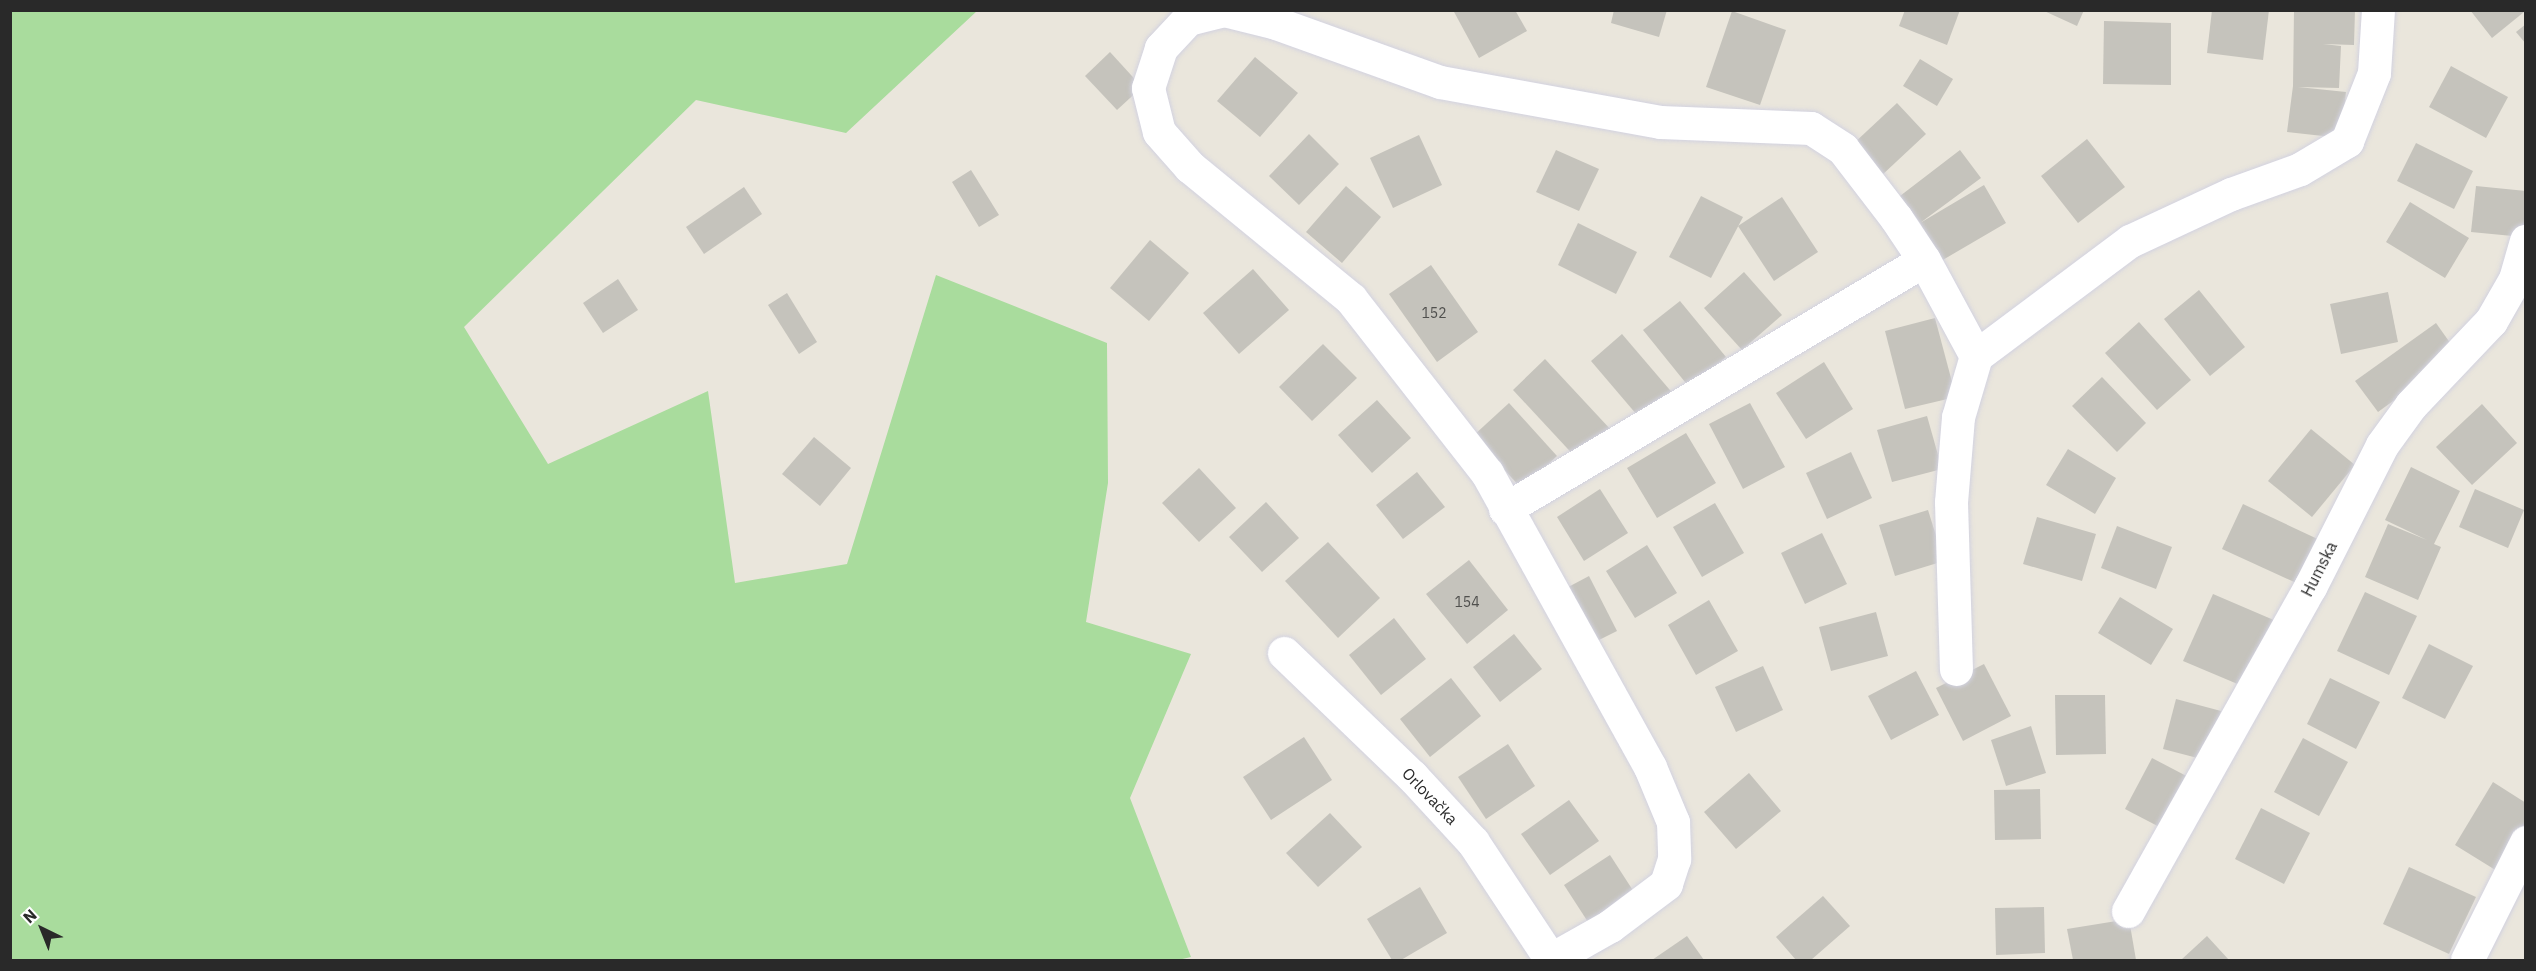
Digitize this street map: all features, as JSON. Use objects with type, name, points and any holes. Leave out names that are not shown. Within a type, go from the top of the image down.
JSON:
[{"type":"street","points":[[1551,960],[1610,926],[1666,884],[1674,859],[1672,822],[1650,767],[1487,473],[1351,299],[1190,167],[1159,132],[1148,88],[1161,48],[1188,19],[1224,10],[1276,23],[1440,82],[1660,122],[1811,128],[1843,149],[1896,218],[1924,260],[1976,356]]},
{"type":"street","points":[[1956,669],[1951,502],[1958,417],[1976,356],[2130,241],[2231,194],[2300,169],[2347,141],[2374,73],[2378,10]]},
{"type":"street","name":"Humska","points":[[2128,911],[2310,587],[2382,445],[2411,405],[2491,321],[2515,279],[2526,241]]},
{"type":"street","points":[[1505,509],[1924,260]]},
{"type":"street","name":"Orlovačka","points":[[1284,653],[1412,776],[1473,842],[1551,960]]},
{"type":"street","points":[[2467,960],[2526,842]]},
{"type":"green space","points":[[10,11],[977,11],[846,133],[696,100],[464,327],[548,464],[708,391],[735,583],[847,564],[936,275],[1107,343],[1108,483],[1086,622],[1191,654],[1130,798],[1191,957],[1178,960],[11,960]]},
{"type":"building","points":[[1453,10],[1515,10],[1527,31],[1479,58]]},
{"type":"building","points":[[1614,10],[1667,10],[1659,37],[1611,23]]},
{"type":"building","points":[[1905,10],[1960,10],[1947,45],[1899,26]]},
{"type":"building","points":[[2042,10],[2084,10],[2077,26]]},
{"type":"building","points":[[2212,10],[2269,10],[2263,60],[2207,53]]},
{"type":"building","points":[[2294,10],[2355,10],[2354,45],[2323,44],[2341,46],[2339,88],[2298,87],[2346,92],[2341,138],[2287,132],[2293,86]]},
{"type":"building","points":[[2470,10],[2522,10],[2524,12],[2492,38]]},
{"type":"building","points":[[1732,11],[1786,30],[1760,105],[1706,87]]},
{"type":"building","points":[[2104,21],[2171,23],[2171,85],[2103,84]]},
{"type":"building","points":[[2526,24],[2526,44],[2516,32]]},
{"type":"building","points":[[1110,52],[1142,87],[1117,110],[1085,76]]},
{"type":"building","points":[[1255,57],[1298,93],[1260,137],[1217,101]]},
{"type":"building","points":[[1920,59],[1953,79],[1937,106],[1903,86]]},
{"type":"building","points":[[2451,66],[2508,97],[2486,138],[2429,107]]},
{"type":"building","points":[[1897,103],[1926,134],[1881,176],[1852,145]]},
{"type":"building","points":[[1309,134],[1339,164],[1299,205],[1269,176]]},
{"type":"building","points":[[1419,135],[1442,185],[1393,208],[1370,158]]},
{"type":"building","points":[[2087,139],[2125,187],[2078,223],[2041,176]]},
{"type":"building","points":[[2416,143],[2473,171],[2454,209],[2397,181]]},
{"type":"building","points":[[1556,150],[1599,169],[1579,211],[1536,192]]},
{"type":"building","points":[[1960,150],[1981,178],[1920,223],[1900,196]]},
{"type":"building","points":[[971,170],[999,215],[979,227],[952,182]]},
{"type":"building","points":[[1984,185],[2006,223],[1941,261],[1920,223]]},
{"type":"building","points":[[1346,186],[1381,217],[1342,263],[1306,232]]},
{"type":"building","points":[[2476,186],[2526,191],[2523,237],[2471,232]]},
{"type":"building","points":[[744,187],[762,214],[704,254],[686,227]]},
{"type":"building","points":[[1701,196],[1743,217],[1711,278],[1669,257]]},
{"type":"building","points":[[1782,197],[1818,252],[1774,281],[1738,226]]},
{"type":"building","points":[[2410,202],[2469,238],[2445,278],[2386,242]]},
{"type":"building","points":[[1578,223],[1637,252],[1616,294],[1558,265]]},
{"type":"building","points":[[1150,240],[1189,273],[1149,321],[1110,288]]},
{"type":"building","points":[[1431,265],[1478,332],[1437,362],[1389,294]]},
{"type":"building","points":[[1253,269],[1289,310],[1239,354],[1203,313]]},
{"type":"building","points":[[1744,272],[1782,315],[1742,350],[1704,308]]},
{"type":"building","points":[[618,279],[638,310],[603,333],[583,303]]},
{"type":"building","points":[[2199,290],[2245,347],[2210,376],[2164,319]]},
{"type":"building","points":[[2388,292],[2398,342],[2341,354],[2330,304]]},
{"type":"building","points":[[787,293],[817,342],[799,354],[768,305]]},
{"type":"building","points":[[1680,301],[1726,357],[1689,387],[1643,330]]},
{"type":"building","points":[[1935,318],[1956,397],[1905,409],[1885,331]]},
{"type":"building","points":[[2139,322],[2191,380],[2157,410],[2105,353]]},
{"type":"building","points":[[2436,323],[2458,354],[2378,412],[2355,381]]},
{"type":"building","points":[[1622,334],[1675,396],[1643,422],[1591,361]]},
{"type":"building","points":[[1323,344],[1357,378],[1312,421],[1279,387]]},
{"type":"building","points":[[1545,359],[1612,431],[1579,461],[1513,390]]},
{"type":"building","points":[[1824,362],[1853,409],[1806,439],[1776,393]]},
{"type":"building","points":[[2102,377],[2146,423],[2117,452],[2072,406]]},
{"type":"building","points":[[1377,400],[1411,438],[1372,473],[1338,435]]},
{"type":"building","points":[[1509,403],[1557,456],[1522,489],[1473,436]]},
{"type":"building","points":[[1750,403],[1785,467],[1743,489],[1709,424]]},
{"type":"building","points":[[2482,404],[2517,443],[2472,485],[2436,447]]},
{"type":"building","points":[[1927,416],[1942,469],[1892,482],[1877,430]]},
{"type":"building","points":[[2311,429],[2355,465],[2312,517],[2268,481]]},
{"type":"building","points":[[1686,433],[1716,483],[1657,518],[1627,468]]},
{"type":"building","points":[[814,437],[851,468],[820,506],[782,474]]},
{"type":"building","points":[[2068,449],[2116,478],[2095,514],[2046,485]]},
{"type":"building","points":[[1851,452],[1872,498],[1827,519],[1806,473]]},
{"type":"building","points":[[2411,467],[2460,491],[2434,544],[2441,547],[2418,600],[2365,577],[2388,524],[2427,540],[2385,520]]},
{"type":"building","points":[[1199,468],[1236,508],[1199,542],[1162,503]]},
{"type":"building","points":[[1417,472],[1445,507],[1403,539],[1376,505]]},
{"type":"building","points":[[1600,489],[1628,533],[1584,561],[1557,517]]},
{"type":"building","points":[[2475,489],[2524,510],[2508,548],[2459,527]]},
{"type":"building","points":[[1266,502],[1299,538],[1262,572],[1229,537]]},
{"type":"building","points":[[1715,503],[1744,553],[1702,577],[1673,527]]},
{"type":"building","points":[[2243,504],[2324,542],[2303,586],[2222,549]]},
{"type":"building","points":[[1928,510],[1944,561],[1895,576],[1879,525]]},
{"type":"building","points":[[2037,517],[2096,534],[2082,581],[2023,564]]},
{"type":"building","points":[[2117,526],[2172,547],[2156,589],[2101,568]]},
{"type":"building","points":[[1822,533],[1847,584],[1805,604],[1781,553]]},
{"type":"building","points":[[1328,542],[1380,598],[1338,638],[1285,581]]},
{"type":"building","points":[[1647,545],[1677,593],[1635,618],[1606,571]]},
{"type":"building","points":[[1469,560],[1508,610],[1467,644],[1426,594]]},
{"type":"building","points":[[1589,576],[1617,631],[1585,647],[1557,593]]},
{"type":"building","points":[[2365,592],[2417,616],[2389,675],[2337,651]]},
{"type":"building","points":[[2213,594],[2276,621],[2247,688],[2183,661]]},
{"type":"building","points":[[2120,597],[2173,629],[2151,665],[2098,633]]},
{"type":"building","points":[[1709,600],[1738,651],[1696,675],[1668,625]]},
{"type":"building","points":[[1876,612],[1888,656],[1831,671],[1819,627]]},
{"type":"building","points":[[1394,618],[1426,659],[1381,695],[1349,655]]},
{"type":"building","points":[[1514,634],[1542,669],[1500,702],[1473,667]]},
{"type":"building","points":[[2429,644],[2473,666],[2445,719],[2402,698]]},
{"type":"building","points":[[1984,664],[2011,716],[1963,741],[1936,688]]},
{"type":"building","points":[[1763,666],[1783,710],[1736,732],[1715,687]]},
{"type":"building","points":[[1916,671],[1939,715],[1891,740],[1868,696]]},
{"type":"building","points":[[1451,678],[1481,716],[1430,757],[1400,719]]},
{"type":"building","points":[[2330,678],[2380,702],[2356,749],[2307,724]]},
{"type":"building","points":[[2055,695],[2105,695],[2106,754],[2056,755]]},
{"type":"building","points":[[2176,699],[2221,711],[2209,761],[2163,749]]},
{"type":"building","points":[[2031,726],[2046,773],[2006,786],[1991,740]]},
{"type":"building","points":[[1304,737],[1332,780],[1271,820],[1243,777]]},
{"type":"building","points":[[2303,738],[2348,762],[2319,816],[2274,792]]},
{"type":"building","points":[[1508,744],[1535,786],[1486,819],[1458,777]]},
{"type":"building","points":[[2152,758],[2196,781],[2169,832],[2125,809]]},
{"type":"building","points":[[1749,773],[1781,811],[1736,849],[1704,812]]},
{"type":"building","points":[[2493,782],[2526,803],[2526,824],[2497,871],[2455,845]]},
{"type":"building","points":[[2040,789],[2041,839],[1995,840],[1994,790]]},
{"type":"building","points":[[1569,800],[1599,841],[1550,875],[1521,834]]},
{"type":"building","points":[[2261,808],[2310,833],[2284,884],[2235,859]]},
{"type":"building","points":[[1330,813],[1362,847],[1318,887],[1286,853]]},
{"type":"building","points":[[1610,855],[1634,892],[1588,922],[1564,885]]},
{"type":"building","points":[[2409,867],[2476,897],[2449,954],[2383,924]]},
{"type":"building","points":[[1420,887],[1447,933],[1401,960],[1392,960],[1367,919]]},
{"type":"building","points":[[1823,896],[1850,926],[1811,960],[1796,960],[1776,937]]},
{"type":"building","points":[[2044,907],[2045,953],[1996,955],[1995,908]]},
{"type":"building","points":[[2129,919],[2136,960],[2073,960],[2067,929]]},
{"type":"building","points":[[1687,936],[1704,960],[1652,960]]},
{"type":"building","points":[[2207,936],[2229,960],[2181,960]]}]
